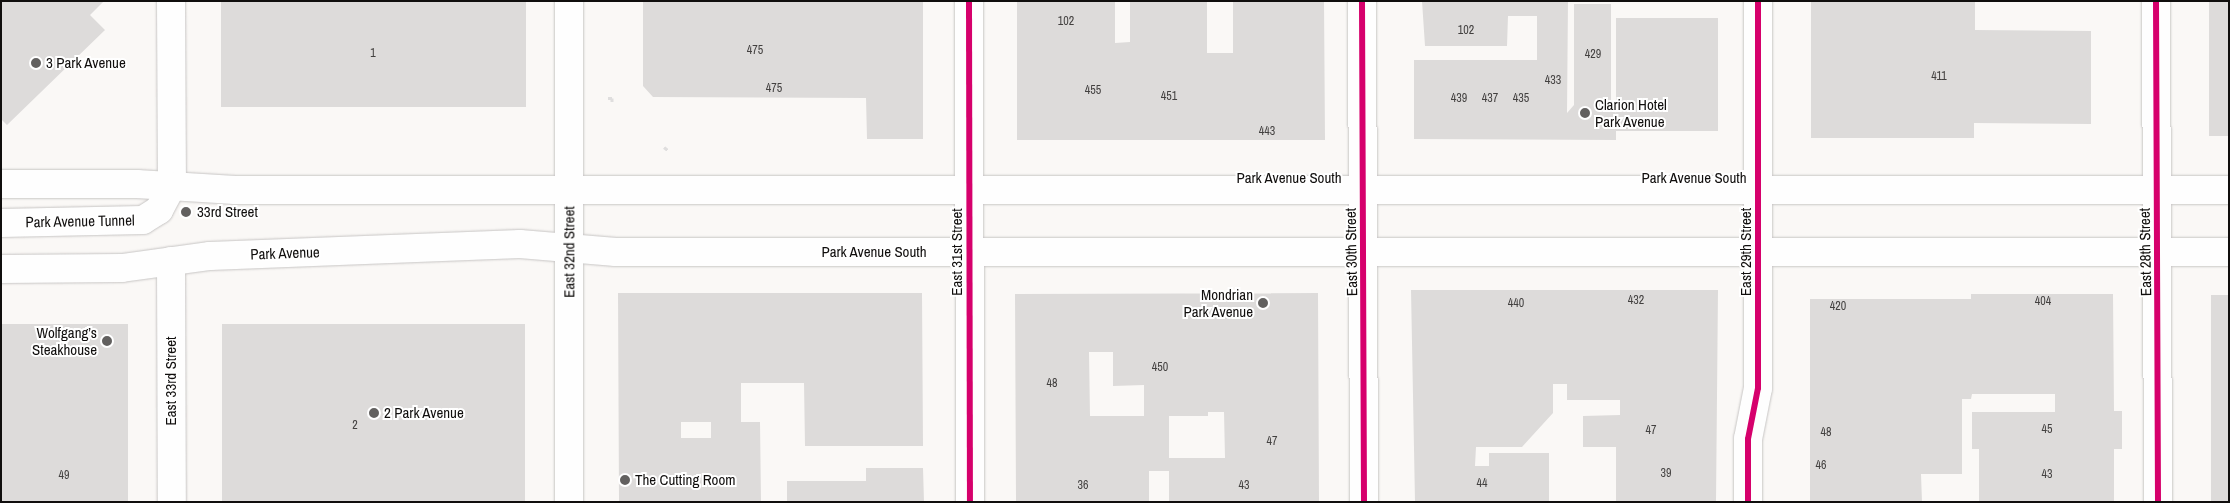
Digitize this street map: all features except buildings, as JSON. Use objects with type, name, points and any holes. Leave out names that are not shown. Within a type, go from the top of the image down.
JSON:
[{"type":"main road","points":[[171,1],[172,186]]},
{"type":"main road","name":"East 32nd Street","points":[[569,1],[569,502]]},
{"type":"main road","name":"East 31st Street","points":[[970,1],[970,502]]},
{"type":"main road","name":"East 30th Street","points":[[1362,1],[1364,502]]},
{"type":"main road","name":"East 29th Street","points":[[1748,502],[1748,440],[1758,388],[1758,1]]},
{"type":"main road","name":"East 28th Street","points":[[2156,1],[2158,502]]},
{"type":"main road","points":[[1,184],[569,190]]},
{"type":"main road","name":"Park Avenue Tunnel","points":[[1,223],[143,220],[159,210],[172,186]]},
{"type":"main road","name":"Park Avenue South","points":[[569,190],[2229,190]]},
{"type":"main road","name":"Park Avenue","points":[[1,269],[122,268],[171,261],[435,246],[569,248]]},
{"type":"main road","name":"Park Avenue South","points":[[569,248],[970,252],[2229,252]]},
{"type":"main road","name":"East 33rd Street","points":[[171,261],[172,502]]},
{"type":"path","points":[[608,98],[612,98],[612,105]]},
{"type":"path","points":[[664,147],[669,151]]},
{"type":"cycle path","points":[[969,1],[970,502]]},
{"type":"cycle path","points":[[1362,1],[1364,502]]},
{"type":"cycle path","points":[[1748,502],[1748,439],[1758,388],[1758,1]]},
{"type":"cycle path","points":[[2156,1],[2158,502]]},
{"type":"place","name":"3 Park Avenue","points":[[36,63]]},
{"type":"place","name":"Clarion Hotel Park Avenue","points":[[1585,113]]},
{"type":"place","name":"33rd Street","points":[[186,212]]},
{"type":"place","name":"Mondrian Park Avenue","points":[[1263,303]]},
{"type":"place","name":"Wolfgang’s Steakhouse","points":[[107,341]]},
{"type":"place","name":"2 Park Avenue","points":[[374,413]]},
{"type":"place","name":"The Cutting Room","points":[[625,480]]}]
